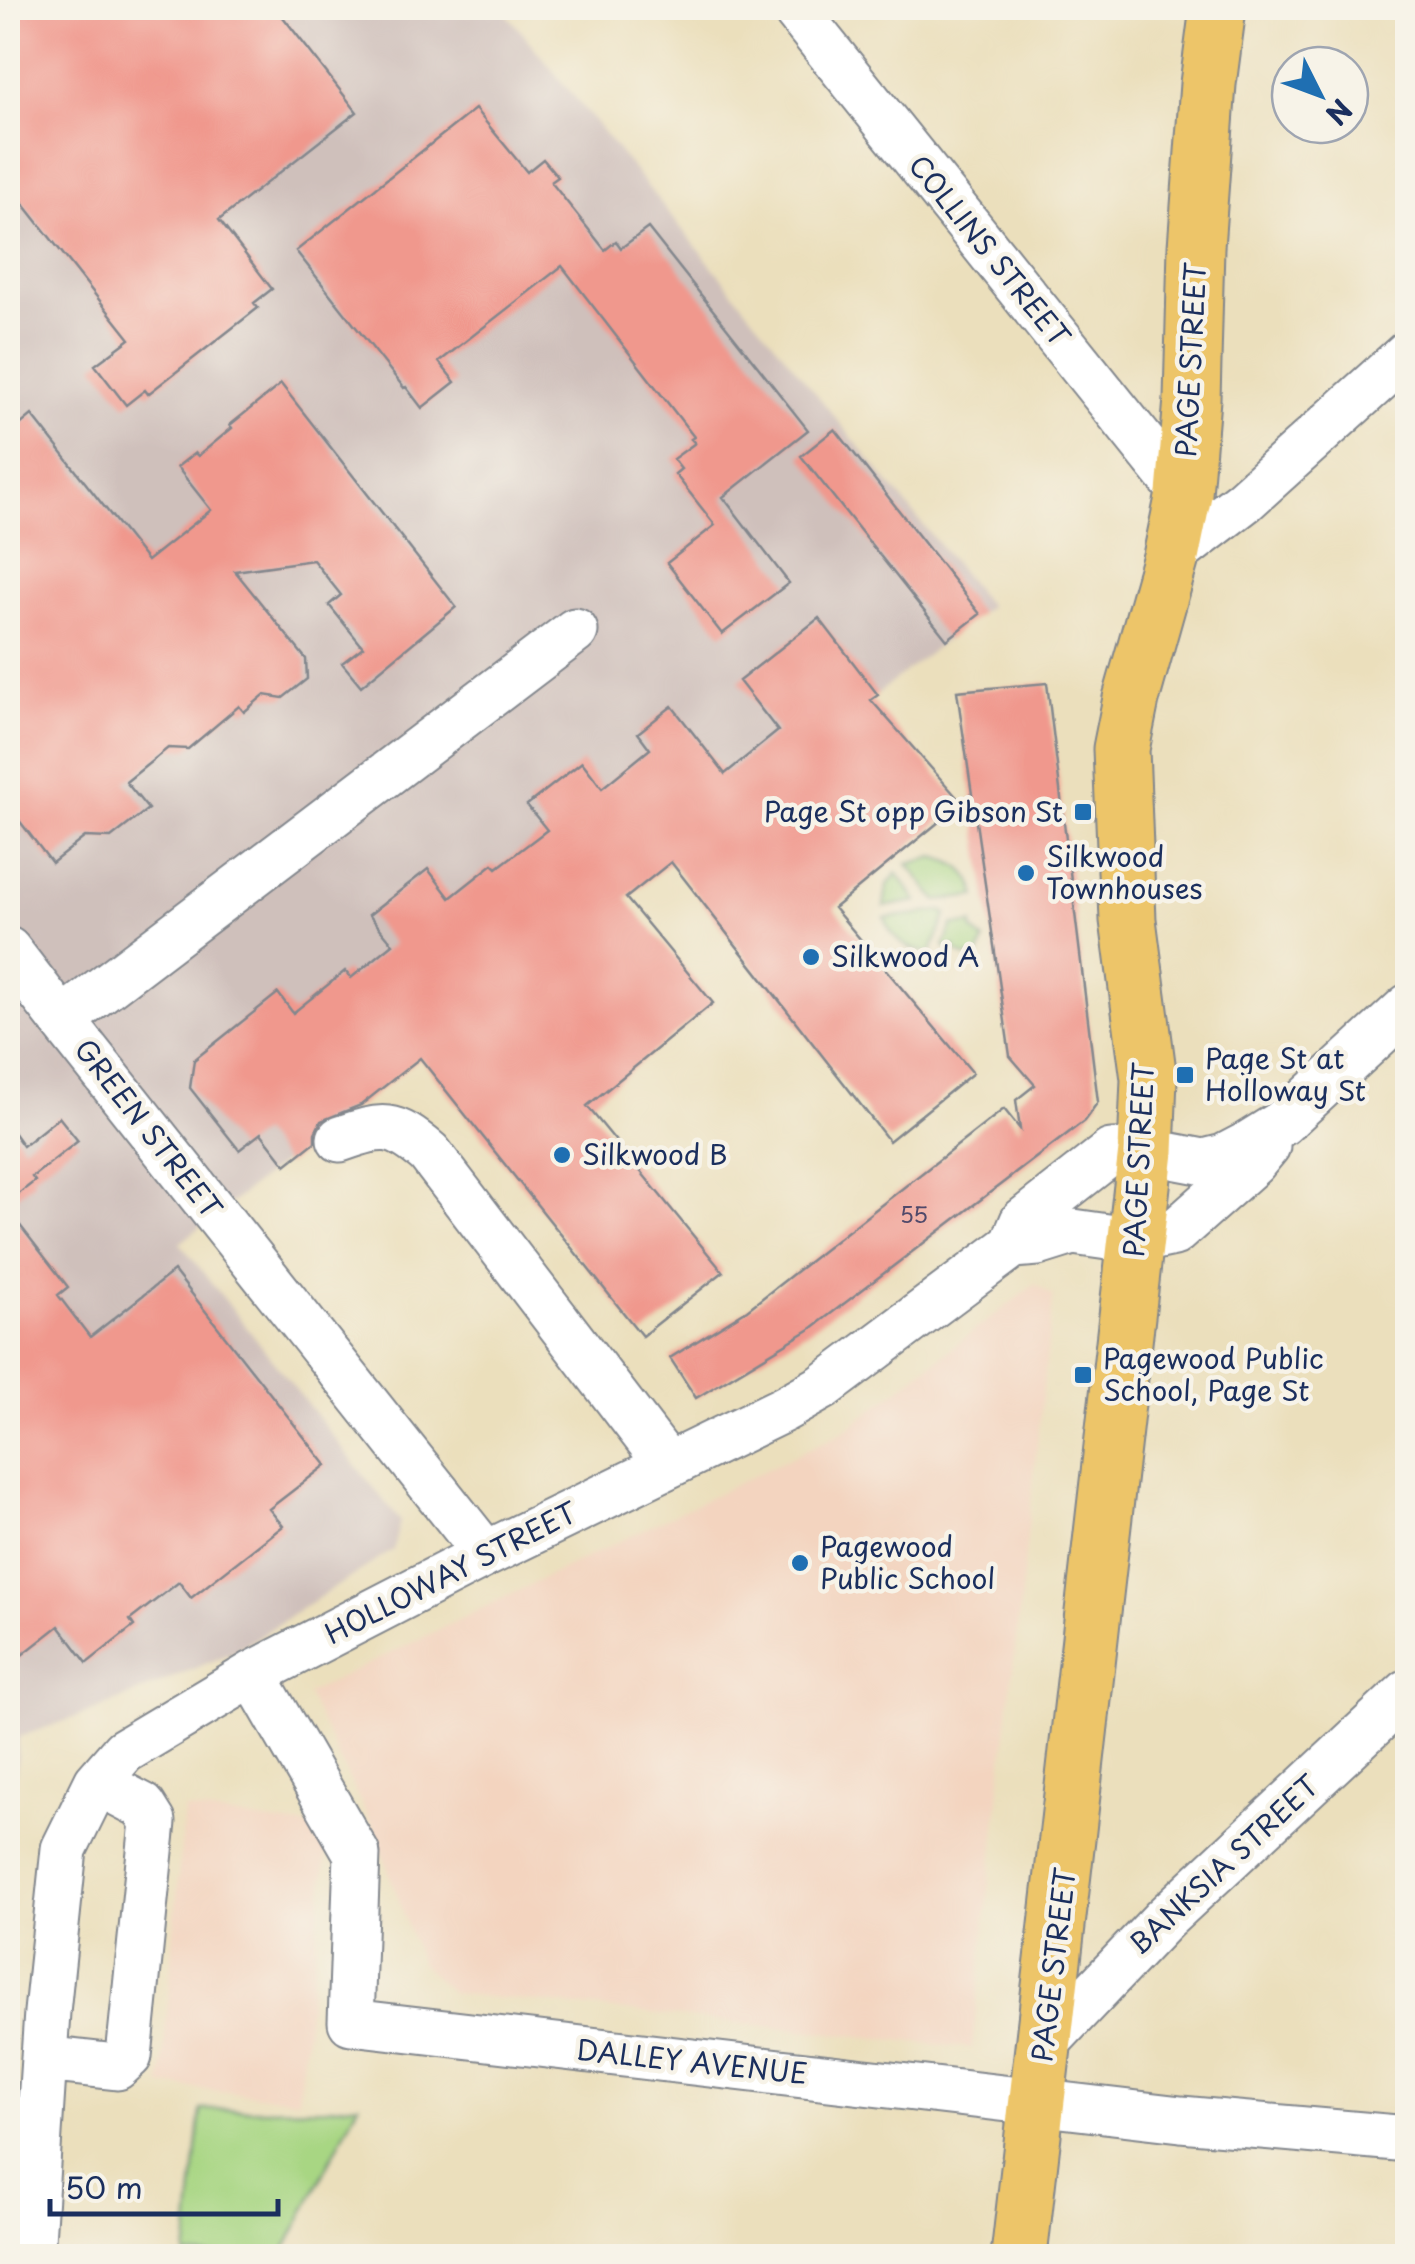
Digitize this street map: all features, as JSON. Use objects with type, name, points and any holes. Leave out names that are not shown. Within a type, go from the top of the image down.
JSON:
[{"type":"main road","name":"PAGE STREET","points":[[1019,2256],[1146,1151],[1150,1079],[1128,920],[1122,749],[1131,699],[1171,557],[1184,494],[1203,156],[1218,8]]},
{"type":"street","name":"COLLINS STREET","points":[[794,8],[1184,494]]},
{"type":"street","points":[[1171,557],[1244,501],[1408,352]]},
{"type":"street","name":"GREEN STREET","points":[[486,1554],[62,1020],[575,631]]},
{"type":"street","points":[[8,950],[62,1020]]},
{"type":"street","name":"HOLLOWAY STREET","points":[[1012,1246],[1073,1232],[1136,1242],[1174,1233],[1253,1163],[1282,1124],[1408,1007]]},
{"type":"street","name":"HOLLOWAY STREET","points":[[26,2046],[47,2012],[64,1849],[97,1782],[124,1751],[254,1674],[823,1387],[1012,1246],[1024,1221],[1111,1152],[1146,1151],[1204,1162],[1224,1157],[1282,1124]]},
{"type":"street","points":[[340,1139],[375,1127],[404,1132],[429,1153],[668,1465]]},
{"type":"street","name":"DALLEY AVENUE","points":[[254,1674],[358,1854],[352,2022],[1181,2119],[1408,2139]]},
{"type":"street","name":"BANKSIA STREET","points":[[1046,2043],[1164,1919],[1408,1692]]},
{"type":"street","points":[[32,2256],[26,2046],[117,2067],[130,2056],[153,1822],[142,1806],[97,1782]]},
{"type":"shaded area","points":[[8,8],[502,8],[989,606],[180,1243],[400,1521],[393,1550],[236,1651],[94,1711],[19,1737],[8,1896]]},
{"type":"shaded area","name":"Pagewood Public School","points":[[1035,1284],[1053,1296],[972,2048],[452,1993],[420,1963],[375,1831],[307,1694],[843,1432]]},
{"type":"shaded area","points":[[184,1809],[329,1830],[298,2099],[161,2085]]},
{"type":"green space","points":[[934,857],[962,869],[977,896],[937,901],[908,864]]},
{"type":"green space","points":[[897,873],[917,901],[884,907],[887,886]]},
{"type":"green space","points":[[942,911],[947,914],[931,953],[902,943],[885,918]]},
{"type":"green space","points":[[973,924],[972,929],[984,941],[978,956],[966,957],[955,946],[946,949],[953,925]]},
{"type":"green space","points":[[359,2104],[282,2256],[186,2256],[201,2110]]},
{"type":"building","points":[[8,8],[276,8],[357,112],[219,220],[272,289],[254,303],[258,308],[148,394],[145,390],[126,405],[95,365],[130,339],[22,202],[8,213]]},
{"type":"building","points":[[475,109],[527,172],[543,159],[558,177],[551,182],[605,250],[616,241],[621,248],[648,228],[808,430],[723,497],[789,583],[722,634],[667,563],[715,525],[675,474],[681,469],[673,459],[695,443],[691,439],[694,437],[562,266],[439,362],[455,382],[422,408],[296,251]]},
{"type":"building","points":[[281,384],[456,607],[361,686],[342,663],[363,647],[329,605],[341,595],[313,560],[235,571],[306,659],[307,679],[283,698],[264,695],[244,712],[239,706],[188,749],[168,748],[126,782],[148,809],[111,838],[85,837],[52,863],[8,806],[8,435],[32,415],[147,561],[211,510],[177,467],[195,453],[198,456]]},
{"type":"building","points":[[835,429],[980,614],[947,640],[801,456]]},
{"type":"building","points":[[819,618],[878,695],[871,700],[962,803],[834,908],[973,1073],[889,1141],[671,862],[626,898],[713,1003],[587,1106],[723,1272],[642,1336],[420,1058],[361,1105],[321,1121],[315,1142],[286,1165],[261,1133],[239,1150],[190,1088],[194,1060],[278,993],[293,1013],[345,971],[351,978],[393,944],[369,915],[428,869],[450,898],[493,864],[497,868],[547,830],[527,805],[582,762],[602,788],[650,749],[638,733],[672,706],[725,774],[778,731],[739,681]]},
{"type":"building","points":[[1047,683],[1098,1102],[1084,1121],[812,1328],[696,1398],[670,1358],[747,1310],[1004,1109],[1020,1129],[1016,1100],[1035,1085],[1010,1056],[957,691]]},
{"type":"building","points":[[59,1117],[78,1141],[32,1177],[35,1181],[8,1202],[8,1125],[23,1146]]},
{"type":"building","points":[[8,1210],[68,1287],[58,1295],[90,1337],[174,1271],[326,1465],[269,1509],[283,1526],[191,1598],[179,1582],[130,1620],[134,1626],[87,1663],[59,1626],[8,1666]]},
{"type":"place","name":"Page St opp Gibson St","points":[[1083,812]]},
{"type":"place","name":"Silkwood Townhouses","points":[[1026,873]]},
{"type":"place","name":"Silkwood A","points":[[811,957]]},
{"type":"place","name":"Page St at Holloway St","points":[[1185,1075]]},
{"type":"place","name":"Silkwood B","points":[[562,1155]]},
{"type":"place","name":"Pagewood Public School, Page St","points":[[1083,1375]]},
{"type":"place","name":"Pagewood Public School","points":[[800,1563]]}]
